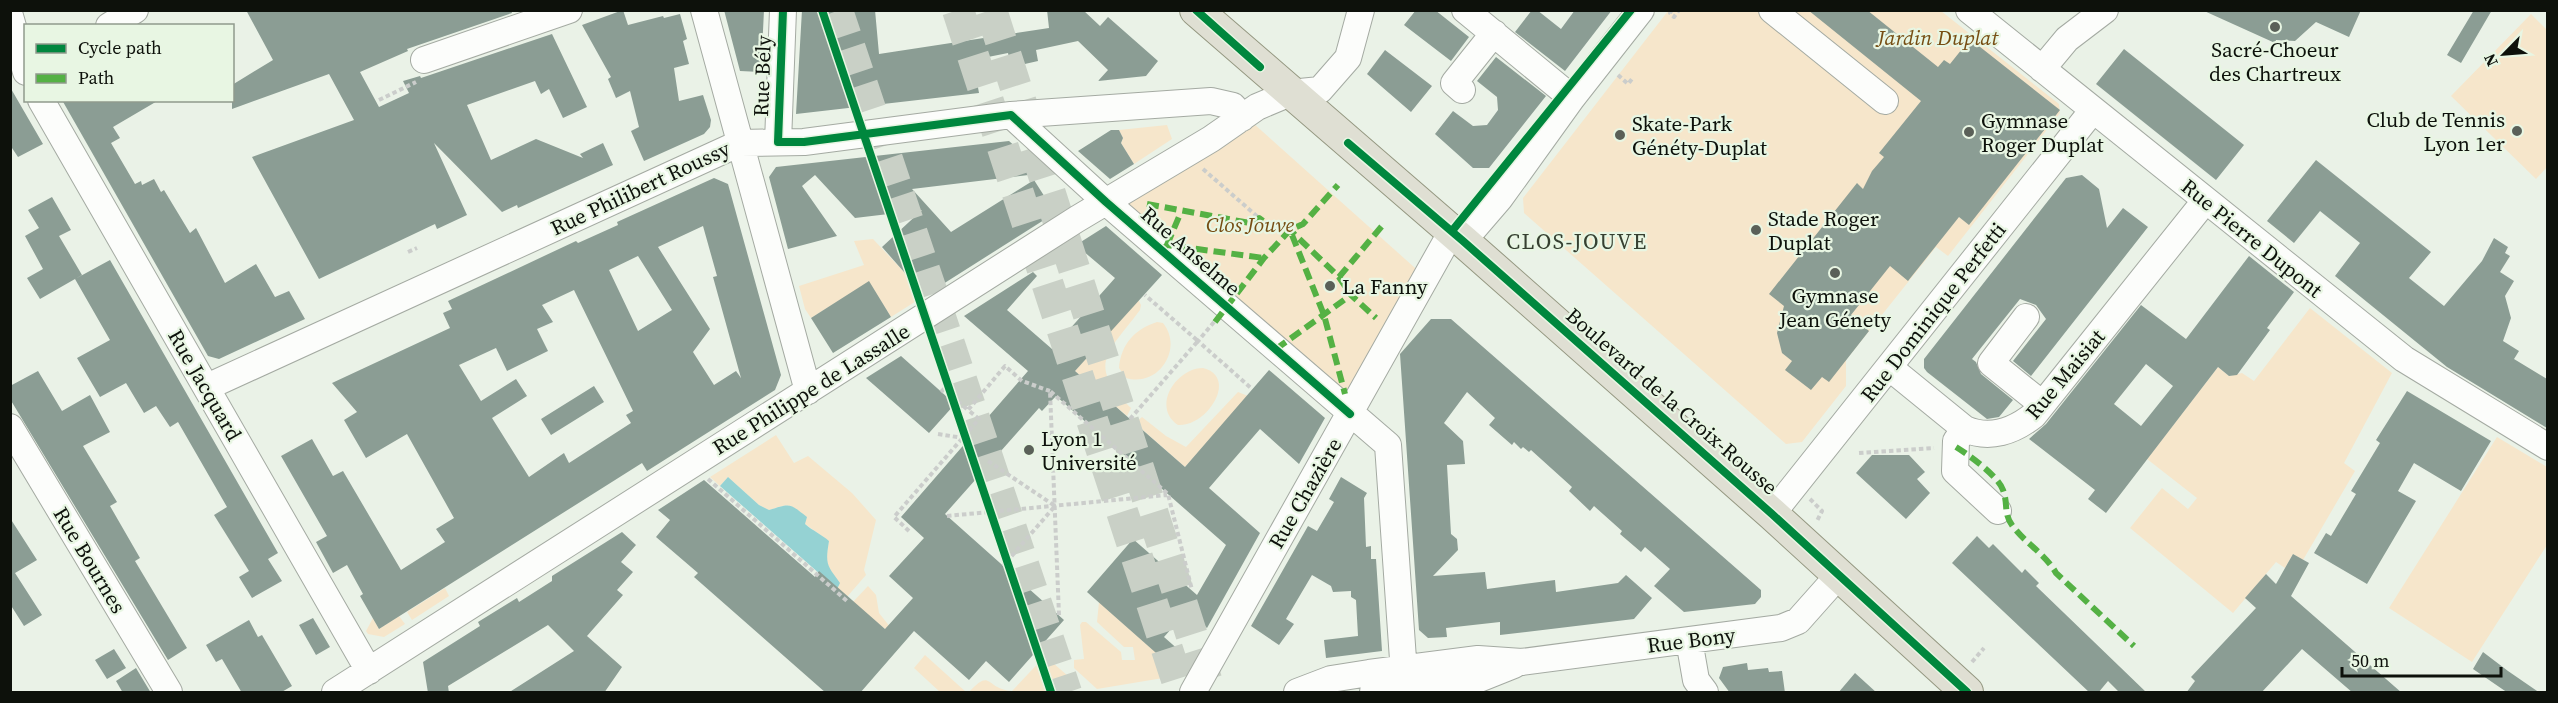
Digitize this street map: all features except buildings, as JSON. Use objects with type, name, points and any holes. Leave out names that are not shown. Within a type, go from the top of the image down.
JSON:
[{"type":"main road","name":"Boulevard de la Croix-Rousse","points":[[1196,10],[1458,236],[1772,514],[1838,576],[1968,679]]},
{"type":"street","points":[[112,24],[135,10]]},
{"type":"street","points":[[424,60],[569,10]]},
{"type":"street","points":[[704,10],[808,391]]},
{"type":"street","name":"Rue Bély","points":[[778,142],[783,10]]},
{"type":"street","name":"Rue Philippe de Lassalle","points":[[335,693],[1106,202],[1273,99],[1290,93],[1320,90],[1343,65],[1351,49],[1361,10]]},
{"type":"street","name":"Rue Chazière","points":[[1193,693],[1350,414],[1458,236],[1500,198],[1572,98],[1641,10]]},
{"type":"street","points":[[1772,10],[1885,101]]},
{"type":"street","name":"Rue Pierre Dupont","points":[[1969,10],[2404,359],[2547,447]]},
{"type":"street","points":[[2042,69],[2067,39],[2105,10]]},
{"type":"street","points":[[10,16],[24,67]]},
{"type":"street","points":[[1462,90],[1454,83],[1485,20],[1572,98]]},
{"type":"street","points":[[10,84],[24,75]]},
{"type":"street","name":"Rue Philibert Roussy","points":[[207,387],[740,143],[804,142],[1011,115],[1211,101],[1233,106],[1242,118]]},
{"type":"street","name":"Rue Jacquard","points":[[42,102],[369,670]]},
{"type":"street","name":"Rue Dominique Perfetti","points":[[1772,514],[2093,110]]},
{"type":"street","name":"Rue Anselme","points":[[1011,115],[1106,202],[1388,445],[1404,679]]},
{"type":"street","name":"Rue Maisiat","points":[[1961,438],[2007,431],[2023,424],[2042,404],[2205,201]]},
{"type":"street","points":[[2026,317],[1991,363],[2042,404]]},
{"type":"street","points":[[1890,368],[1961,438],[1955,471],[1998,511]]},
{"type":"street","name":"Rue Bournes","points":[[10,427],[169,693]]},
{"type":"street","name":"Rue Bony","points":[[1373,693],[1404,679],[1478,659],[1522,662],[1790,626],[1838,576]]},
{"type":"street","points":[[1689,640],[1696,680],[1705,693]]},
{"type":"street","name":"Rue Bony","points":[[1297,693],[1330,679],[1404,679]]},
{"type":"path","points":[[1672,10],[1670,13],[1674,17],[1679,10]]},
{"type":"path","points":[[379,100],[421,79],[425,71],[424,60]]},
{"type":"path","points":[[1616,73],[1628,84],[1632,79]]},
{"type":"path","points":[[1202,168],[1259,218]]},
{"type":"path","points":[[408,252],[417,248]]},
{"type":"path","points":[[1145,295],[1252,389]]},
{"type":"path","points":[[1130,419],[1215,322]]},
{"type":"path","points":[[968,410],[1005,366],[1022,381],[1050,391],[1168,494],[1192,590]]},
{"type":"path","points":[[909,531],[894,517],[979,419],[944,389],[941,392]]},
{"type":"path","points":[[1050,391],[1059,615]]},
{"type":"path","points":[[938,434],[963,438],[968,442]]},
{"type":"path","points":[[1859,453],[1961,438]]},
{"type":"path","points":[[988,460],[1054,506]]},
{"type":"path","points":[[707,478],[847,601]]},
{"type":"path","points":[[947,516],[1168,494]]},
{"type":"path","points":[[1809,498],[1822,511],[1814,527]]},
{"type":"path","points":[[1003,566],[1054,506]]},
{"type":"path","points":[[1968,679],[1984,648]]},
{"type":"green space","name":"Stade Roger Duplat","points":[[1668,11],[1941,11],[2059,104],[2060,113],[1948,256],[1936,247],[1846,360],[1846,386],[1802,442],[1786,444],[1524,213],[1523,198]]},
{"type":"green space","name":"Club de Tennis Lyon 1er","points":[[2531,14],[2548,31],[2547,167],[2536,179],[2451,96]]},
{"type":"green space","name":"Clos Jouve","points":[[1244,115],[1424,276],[1350,413],[1107,202]]},
{"type":"green space","points":[[1167,125],[1172,139],[1134,164],[1121,143],[1123,138],[1119,130]]},
{"type":"green space","points":[[873,239],[904,272],[921,298],[891,317],[869,282],[811,318],[805,309],[799,286],[864,265],[854,241]]},
{"type":"green space","points":[[1138,299],[1141,305],[1140,310],[1111,348],[1105,369],[1117,393],[1131,408],[1127,416],[1075,371]]},
{"type":"green space","points":[[2310,308],[2392,373],[2344,463],[2355,471],[2303,560],[2293,554],[2285,568],[2276,562],[2233,613],[2130,528],[2162,488],[2188,509],[2197,498],[2147,459],[2218,367],[2229,376],[2242,373],[2254,381]]},
{"type":"green space","points":[[1157,322],[1163,323],[1169,333],[1171,344],[1164,364],[1148,377],[1138,380],[1126,378],[1119,368],[1126,345],[1136,333]]},
{"type":"green space","points":[[1203,368],[1213,373],[1218,381],[1219,391],[1215,401],[1199,418],[1178,425],[1170,417],[1167,408],[1170,390],[1184,374]]},
{"type":"green space","points":[[1238,392],[1248,396],[1185,467],[1135,423],[1142,417],[1166,436],[1186,447]]},
{"type":"green space","points":[[776,435],[794,463],[808,456],[852,493],[876,520],[864,570],[866,575],[846,598],[837,589],[836,578],[828,565],[829,541],[805,524],[806,517],[789,506],[769,510],[759,505],[728,477],[720,486],[710,477]]},
{"type":"green space","points":[[2497,437],[2547,467],[2547,545],[2472,662],[2389,608]]},
{"type":"green space","points":[[868,586],[876,595],[879,613],[902,642],[852,603]]},
{"type":"green space","points":[[445,588],[449,596],[412,620],[407,612]]},
{"type":"green space","points":[[1099,602],[1181,675],[1097,689],[1074,668],[1074,660],[1084,659],[1080,625],[1082,622],[1086,622],[1121,652],[1122,660],[1135,660],[1133,647],[1124,647],[1097,622]]},
{"type":"green space","points":[[399,616],[405,624],[384,637],[368,634],[366,631],[373,618],[379,629]]},
{"type":"green space","points":[[925,655],[966,692],[940,692],[914,668]]},
{"type":"green space","points":[[1045,656],[1068,676],[1071,692],[969,692],[986,680],[997,687],[1012,691]]},
{"type":"water","points":[[728,477],[759,505],[769,510],[789,506],[807,517],[805,524],[829,541],[827,560],[840,583],[837,589],[720,486]]},
{"type":"tunnel","points":[[840,10],[1069,692]]},
{"type":"tunnel","points":[[958,10],[1181,692]]},
{"type":"tunnel","points":[[991,10],[1210,692]]},
{"type":"marked path","points":[[1215,322],[1264,258],[1290,230],[1303,224],[1338,185]]},
{"type":"marked path","points":[[1147,204],[1250,223],[1259,218],[1270,226],[1290,230],[1339,277],[1351,295],[1376,318]]},
{"type":"marked path","points":[[1167,245],[1181,212]]},
{"type":"marked path","points":[[1339,277],[1382,226]]},
{"type":"marked path","points":[[1292,235],[1324,315],[1345,394]]},
{"type":"marked path","points":[[1162,250],[1167,245],[1264,258]]},
{"type":"marked path","points":[[1276,349],[1351,295]]},
{"type":"marked path","points":[[1956,447],[1982,466],[2000,484],[2005,496],[2008,519],[2020,535],[2056,573],[2134,646]]},
{"type":"cycle path","points":[[783,10],[778,142],[804,142],[1011,115],[1106,202],[1350,414]]},
{"type":"cycle path","points":[[822,10],[1051,692]]},
{"type":"cycle path","points":[[1196,10],[1260,67]]},
{"type":"cycle path","points":[[1452,231],[1631,10]]},
{"type":"cycle path","points":[[1348,143],[1463,241],[1772,514],[1967,692]]},
{"type":"place","name":"Sacré-Choeur des Chartreux","points":[[2275,27]]},
{"type":"place","name":"Club de Tennis Lyon 1er","points":[[2517,131]]},
{"type":"place","name":"Gymnase Roger Duplat","points":[[1969,132]]},
{"type":"place","name":"Skate-Park Généty-Duplat","points":[[1620,135]]},
{"type":"place","name":"Stade Roger Duplat","points":[[1756,230]]},
{"type":"place","name":"Gymnase Jean Génety","points":[[1835,273]]},
{"type":"place","name":"La Fanny","points":[[1330,286]]},
{"type":"place","name":"Lyon 1 Université","points":[[1029,450]]},
{"type":"district","name":"CLOS-JOUVE","points":[[1577,241]]},
{"type":"park label","name":"Jardin Duplat","points":[[1938,37]]}]
